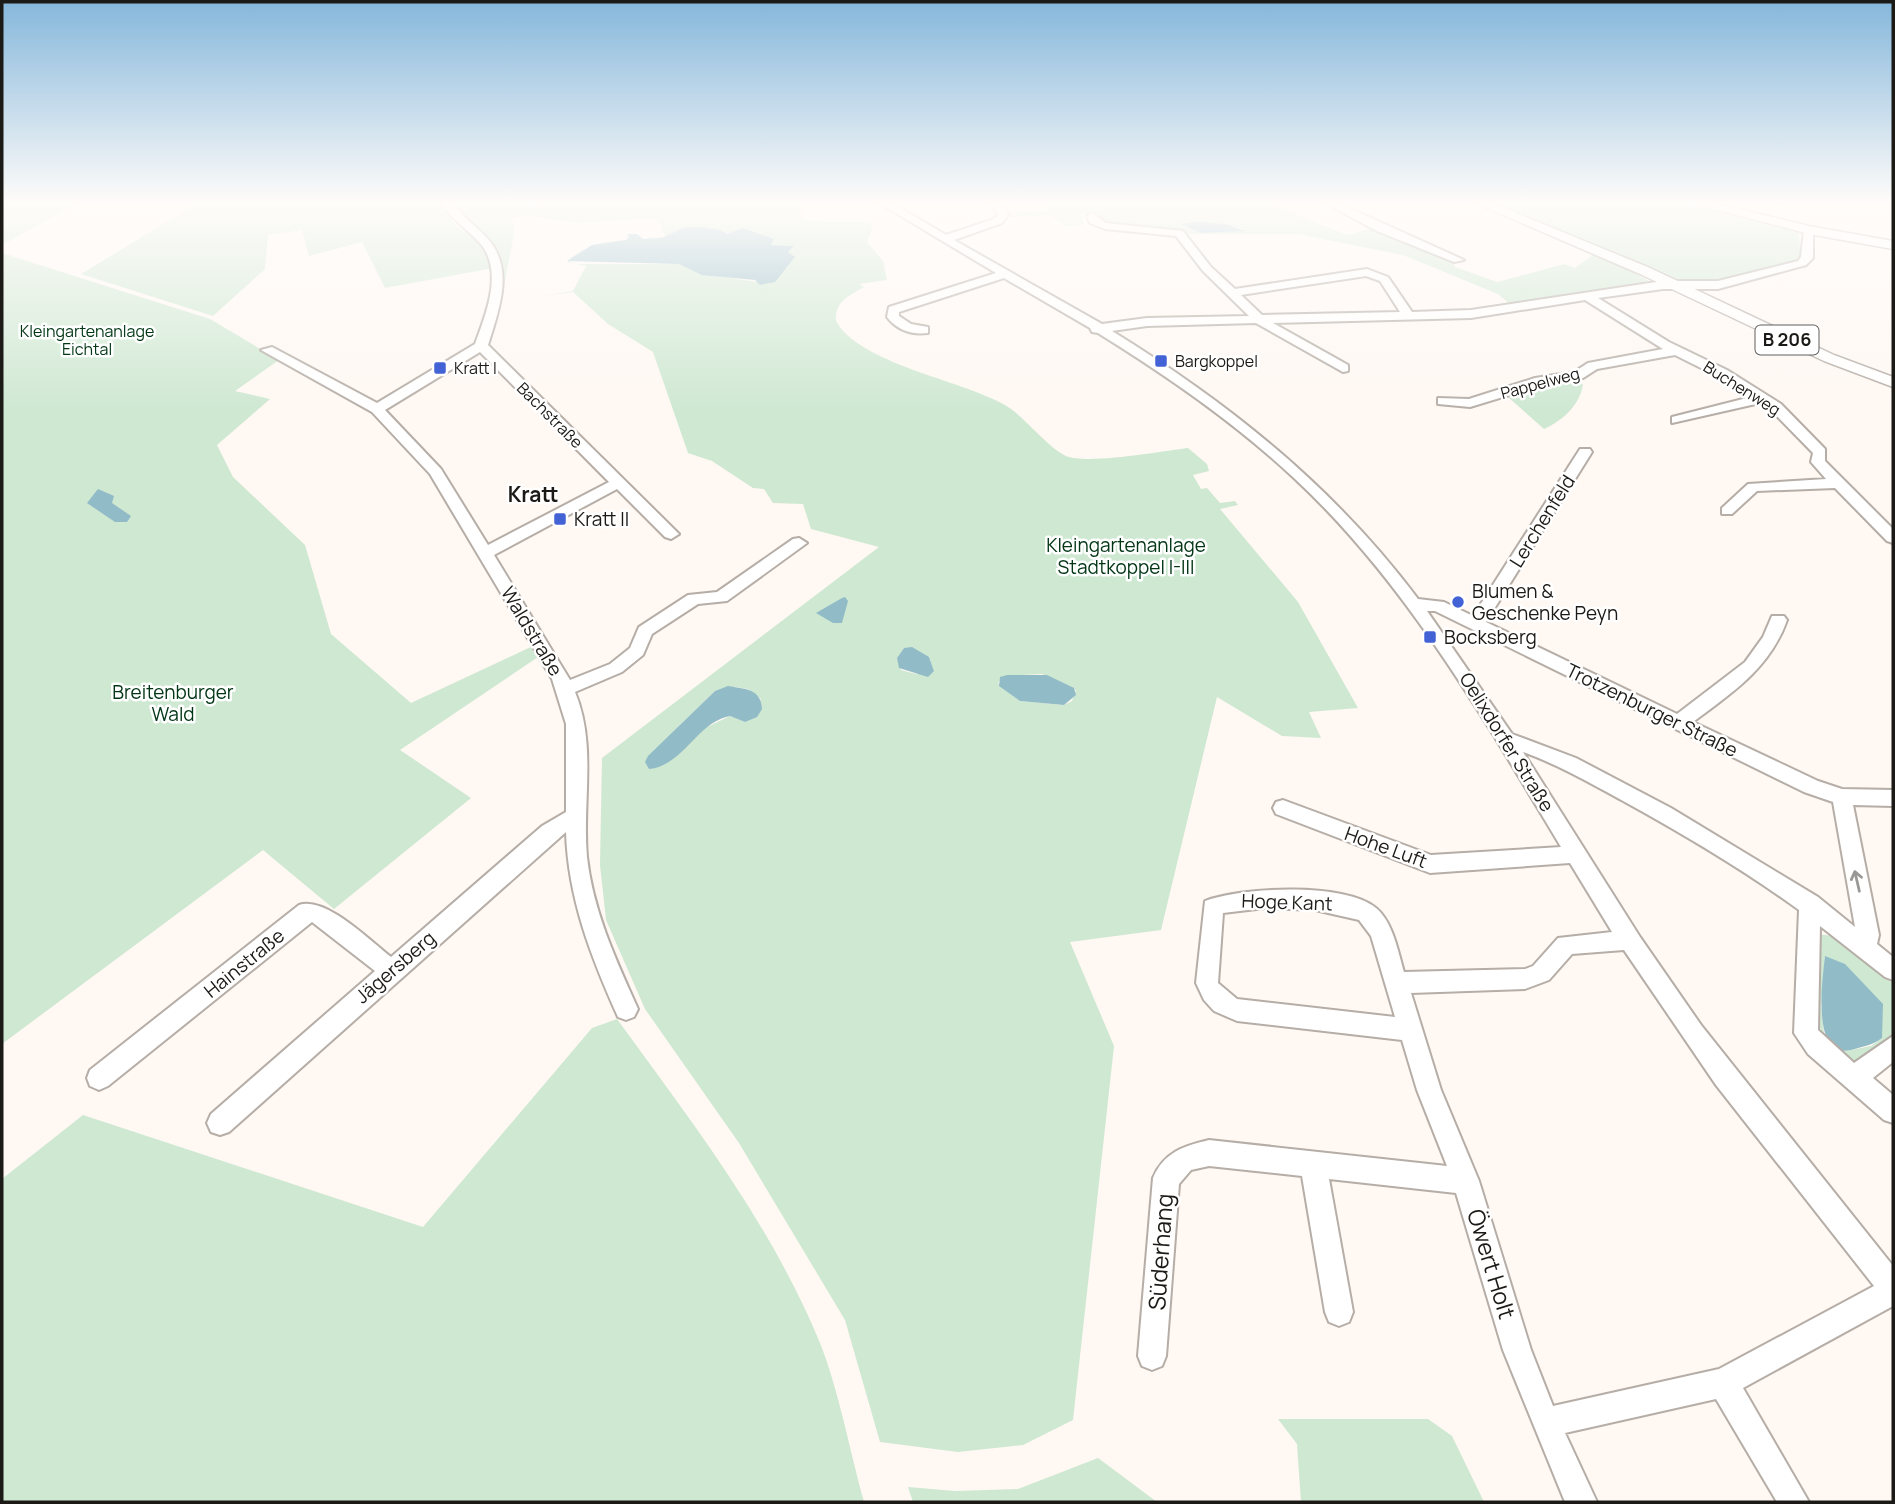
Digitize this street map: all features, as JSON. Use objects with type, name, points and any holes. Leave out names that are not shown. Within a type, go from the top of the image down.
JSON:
[{"type":"main road","name":"B 206","points":[[1646,273],[1829,358],[1893,382]]},
{"type":"street","points":[[377,409],[481,346],[496,295],[498,273]]},
{"type":"street","points":[[1211,273],[1260,320],[1343,368]]},
{"type":"street","points":[[1231,293],[1359,273]]},
{"type":"street","points":[[1370,273],[1384,279],[1409,317]]},
{"type":"street","points":[[1096,329],[1121,324],[1409,317],[1507,311],[1589,298],[1718,285],[1769,273]]},
{"type":"street","points":[[924,330],[910,329],[899,323],[893,317],[893,310],[1004,274]]},
{"type":"street","name":"Oelixdorfer Straße","points":[[1004,274],[1183,382],[1255,434],[1331,506],[1415,604],[1508,740],[1658,985],[1765,1129],[1893,1289]]},
{"type":"street","name":"Buchenweg","points":[[1589,298],[1676,351],[1722,373],[1781,411],[1820,452],[1818,462],[1893,538]]},
{"type":"street","name":"Bachstraße","points":[[481,346],[671,534]]},
{"type":"street","name":"Waldstraße","points":[[267,349],[377,409],[427,460],[566,689],[580,738],[575,817],[580,885],[586,912],[626,1009]]},
{"type":"street","name":"Pappelweg","points":[[1443,401],[1470,403],[1540,381],[1571,377],[1593,366],[1676,351]]},
{"type":"street","points":[[1677,420],[1759,399]]},
{"type":"street","name":"Lerchenfeld","points":[[1476,625],[1585,452]]},
{"type":"street","points":[[485,553],[618,483]]},
{"type":"street","points":[[1727,512],[1753,487],[1839,483]]},
{"type":"street","points":[[566,689],[616,668],[637,651],[645,631],[694,598],[720,597],[799,543]]},
{"type":"street","name":"Trotzenburger Straße","points":[[1415,604],[1438,606],[1811,787],[1842,797],[1893,798]]},
{"type":"street","points":[[1678,723],[1752,665],[1771,638],[1778,620]]},
{"type":"street","points":[[1508,740],[1545,750],[1701,833],[1810,904],[1893,970]]},
{"type":"street","points":[[1842,797],[1847,843],[1868,936],[1865,948]]},
{"type":"street","name":"Hohe Luft","points":[[1283,808],[1430,864],[1577,855]]},
{"type":"street","name":"Jägersberg","points":[[220,1123],[549,832],[575,817]]},
{"type":"street","name":"Hoge Kant","points":[[1396,983],[1376,926],[1359,908],[1342,904],[1241,899],[1220,903],[1213,908],[1207,983],[1210,991],[1224,1006],[1237,1010],[1409,1030]]},
{"type":"street","points":[[1810,904],[1805,1027],[1816,1046],[1893,1111]]},
{"type":"street","name":"Hainstraße","points":[[99,1078],[307,912],[317,913],[391,971]]},
{"type":"street","points":[[1396,983],[1525,979],[1541,973],[1566,945],[1629,940]]},
{"type":"street","name":"Öwert Holt","points":[[1396,983],[1409,1030],[1465,1181],[1506,1318],[1545,1423],[1581,1502]]},
{"type":"street","points":[[1854,1078],[1893,1047]]},
{"type":"street","name":"Süderhang","points":[[1152,1356],[1166,1178],[1173,1167],[1184,1159],[1209,1153],[1465,1181]]},
{"type":"street","points":[[1313,1164],[1339,1312]]},
{"type":"street","points":[[1545,1423],[1723,1383],[1893,1289]]},
{"type":"street","points":[[1723,1383],[1794,1502]]},
{"type":"green space","name":"Breitenburger Wald","points":[[2,273],[66,273],[210,319],[279,360],[235,391],[270,399],[217,445],[233,477],[305,545],[331,634],[411,703],[535,645],[541,655],[400,750],[471,798],[334,909],[263,850],[2,1044]]},
{"type":"green space","points":[[82,273],[260,273],[213,316]]},
{"type":"green space","points":[[378,273],[466,273],[385,288]]},
{"type":"green space","points":[[498,273],[506,273],[502,296],[499,296]]},
{"type":"green space","name":"Kleingartenanlage Stadtkoppel I-III","points":[[582,273],[705,273],[757,282],[775,273],[886,273],[887,280],[859,284],[864,287],[848,296],[840,304],[836,314],[836,321],[848,336],[866,349],[1005,405],[1066,456],[1107,458],[1188,448],[1207,464],[1209,471],[1193,475],[1201,489],[1207,488],[1220,503],[1235,501],[1238,505],[1220,509],[1298,602],[1358,708],[1309,712],[1321,738],[1282,736],[1217,697],[1161,930],[1070,942],[1114,1046],[1073,1420],[1023,1445],[958,1452],[880,1442],[845,1320],[739,1143],[645,1009],[606,920],[600,865],[602,758],[879,547],[811,529],[803,504],[773,503],[764,489],[753,488],[712,461],[688,453],[653,352],[608,324],[573,292],[544,296],[573,291]],"holes":[[[904,648],[929,657],[934,671],[916,674],[901,670],[897,658]],[[1042,674],[1076,690],[1072,701],[1064,705],[1020,701],[998,683],[1003,676]],[[735,687],[748,689],[761,699],[745,722],[730,716],[703,729],[670,760],[678,727],[715,691]]]},
{"type":"green space","points":[[1447,273],[1472,273],[1497,282],[1530,273],[1634,273],[1649,281],[1513,307],[1498,294]]},
{"type":"green space","points":[[1661,273],[1753,273],[1717,283],[1684,283]]},
{"type":"green space","points":[[1577,379],[1583,385],[1574,406],[1564,417],[1544,429],[1508,397]]},
{"type":"green space","points":[[1818,934],[1841,937],[1893,983],[1893,1040],[1855,1063],[1830,1048],[1814,1023]],"holes":[[[1825,956],[1882,1038],[1871,1046],[1846,1051],[1824,1033],[1821,1006]]]},
{"type":"green space","points":[[617,1019],[728,1175],[754,1215],[800,1299],[820,1343],[833,1381],[864,1502],[2,1502],[2,1179],[83,1115],[423,1227],[592,1028]]},
{"type":"green space","points":[[1278,1419],[1428,1419],[1452,1436],[1484,1502],[1301,1502],[1297,1444]]},
{"type":"green space","points":[[1098,1458],[1157,1502],[913,1502],[908,1487],[955,1491],[1018,1489]]},
{"type":"water","points":[[698,273],[782,273],[775,282],[760,285],[755,280]]},
{"type":"water","points":[[98,489],[114,496],[112,503],[131,516],[127,522],[115,522],[87,503]]},
{"type":"water","points":[[845,597],[848,601],[842,623],[833,623],[816,613]]},
{"type":"water","points":[[912,647],[929,657],[934,671],[928,677],[899,668],[897,658],[904,648]]},
{"type":"water","points":[[1047,675],[1074,688],[1076,695],[1064,705],[1020,701],[999,686],[1000,677]]},
{"type":"water","points":[[728,686],[746,689],[759,697],[762,709],[757,717],[745,722],[730,716],[718,720],[671,760],[649,769],[645,762],[648,756],[715,691]]},
{"type":"water","points":[[1825,956],[1845,964],[1883,1004],[1882,1038],[1878,1041],[1851,1050],[1838,1050],[1829,1042],[1822,1014]]},
{"type":"place","name":"Bargkoppel","points":[[1161,361]]},
{"type":"place","name":"Kratt I","points":[[440,368]]},
{"type":"place","name":"Kratt II","points":[[560,519]]},
{"type":"place","name":"Blumen & Geschenke Peyn","points":[[1458,602]]},
{"type":"place","name":"Bocksberg","points":[[1430,637]]},
{"type":"district","name":"Kratt","points":[[533,495]]},
{"type":"park label","name":"Kleingartenanlage Eichtal","points":[[87,340]]}]
